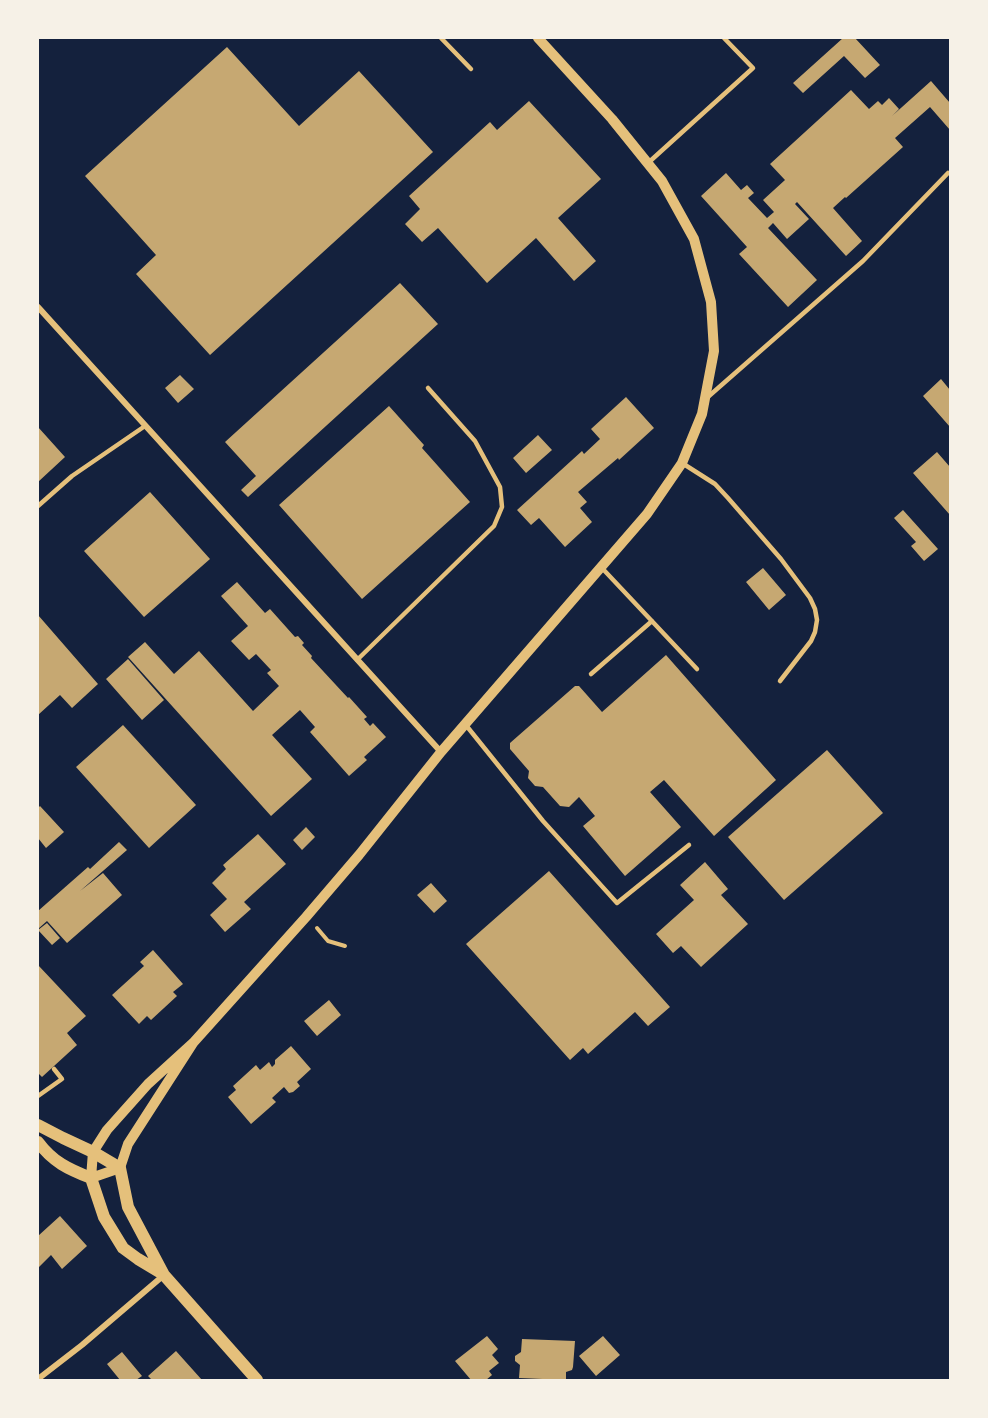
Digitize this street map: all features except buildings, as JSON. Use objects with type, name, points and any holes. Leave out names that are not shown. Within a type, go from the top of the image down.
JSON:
[{"type":"main road","points":[[38,1125],[120,1168],[128,1207],[164,1275],[257,1380]]},
{"type":"main road","points":[[38,1142],[48,1156],[75,1172],[91,1178],[104,1217],[123,1248],[164,1275]]},
{"type":"street","points":[[193,1043],[128,1144],[120,1168],[91,1178],[93,1152],[107,1130],[148,1084],[193,1043],[306,916],[359,855],[441,752],[647,514],[682,463],[702,414],[714,351],[711,302],[694,239],[662,181],[612,119],[538,38]]},
{"type":"street","points":[[38,307],[441,752]]},
{"type":"street","points":[[38,1379],[164,1275]]},
{"type":"lane","points":[[441,38],[471,69]]},
{"type":"lane","points":[[648,163],[753,68],[724,38]]},
{"type":"lane","points":[[705,399],[863,261],[948,172]]},
{"type":"lane","points":[[357,660],[494,526],[502,507],[500,487],[475,441],[428,388]]},
{"type":"lane","points":[[38,506],[72,476],[145,426]]},
{"type":"lane","points":[[682,463],[715,484],[728,498],[782,558],[815,609],[817,620],[811,641],[780,681]]},
{"type":"lane","points":[[601,567],[697,669]]},
{"type":"lane","points":[[591,674],[652,621]]},
{"type":"lane","points":[[465,724],[543,821],[617,903],[688,845]]},
{"type":"lane","points":[[38,1096],[62,1079],[54,1070]]},
{"type":"path","points":[[306,916],[328,941],[345,946]]}]
